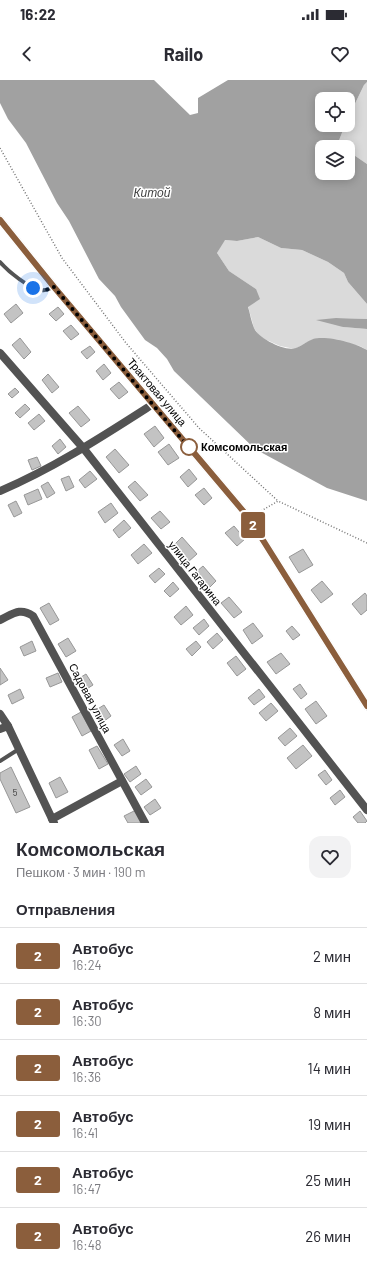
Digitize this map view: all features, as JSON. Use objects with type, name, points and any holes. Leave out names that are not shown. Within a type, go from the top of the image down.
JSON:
[{"type":"street","name":"Трактовая улица","points":[[0,220],[54,287],[249,518],[367,706]]},
{"type":"street","name":"улица Гагарина","points":[[0,353],[84,449],[367,810]]},
{"type":"street","points":[[0,491],[27,480],[84,449],[153,404]]},
{"type":"street","name":"Садовая улица","points":[[0,620],[20,611],[27,612],[33,616],[145,823]]},
{"type":"street","points":[[0,714],[4,727],[19,749],[53,821],[122,781]]},
{"type":"lane","points":[[0,262],[5,268],[33,288],[46,290],[54,287]]},
{"type":"lane","points":[[0,761],[19,749]]},
{"type":"path","points":[[0,148],[62,258],[126,344],[199,428],[278,502],[367,543]]},
{"type":"path","points":[[249,518],[278,502]]},
{"type":"shaded area","points":[[367,82],[367,164],[355,156],[355,140],[339,140],[342,132],[355,132],[355,104]]},
{"type":"shaded area","points":[[258,237],[281,248],[302,250],[328,262],[344,273],[348,282],[367,304],[367,319],[336,318],[343,327],[367,329],[367,350],[360,346],[313,339],[295,349],[280,346],[260,337],[254,328],[248,306],[256,289],[229,271],[217,253],[224,240],[237,241]]},
{"type":"water","name":"Китой","points":[[0,80],[154,80],[190,115],[198,113],[198,98],[228,80],[367,80],[355,104],[355,92],[315,92],[315,132],[342,132],[339,140],[315,140],[315,180],[355,180],[355,156],[367,164],[367,304],[348,282],[344,273],[328,262],[302,250],[281,248],[258,237],[237,241],[225,240],[217,253],[229,271],[256,289],[260,299],[248,307],[254,328],[266,340],[279,346],[291,349],[313,339],[325,338],[349,342],[367,350],[367,501],[327,488],[255,449],[174,371],[167,359],[157,348],[145,340],[121,307],[115,296],[99,279],[26,143],[8,119],[0,103]]},
{"type":"water","points":[[336,318],[367,319],[367,329],[343,327],[316,320]]},
{"type":"building","points":[[16,304],[23,313],[11,323],[4,314]]},
{"type":"building","points":[[58,307],[64,314],[56,321],[49,314]]},
{"type":"building","points":[[71,325],[79,334],[71,340],[63,331]]},
{"type":"building","points":[[20,338],[31,352],[24,359],[12,345]]},
{"type":"building","points":[[90,346],[95,352],[87,359],[81,352]]},
{"type":"building","points":[[104,364],[111,373],[103,380],[96,371]]},
{"type":"building","points":[[48,374],[59,387],[52,393],[42,380]]},
{"type":"building","points":[[119,382],[128,392],[119,399],[110,389]]},
{"type":"building","points":[[15,388],[19,392],[12,398],[8,394]]},
{"type":"building","points":[[25,404],[30,409],[20,418],[15,413]]},
{"type":"building","points":[[78,406],[90,420],[81,427],[69,413]]},
{"type":"building","points":[[39,414],[45,421],[34,430],[28,423]]},
{"type":"building","points":[[155,426],[164,438],[154,447],[144,434]]},
{"type":"building","points":[[60,439],[66,447],[58,454],[52,446]]},
{"type":"building","points":[[169,444],[179,458],[168,465],[158,452]]},
{"type":"building","points":[[115,449],[129,465],[119,473],[106,457]]},
{"type":"building","points":[[37,457],[41,466],[32,470],[28,460]]},
{"type":"building","points":[[189,469],[197,479],[188,487],[180,477]]},
{"type":"building","points":[[90,471],[97,479],[85,488],[79,480]]},
{"type":"building","points":[[69,476],[74,487],[66,491],[61,479]]},
{"type":"building","points":[[135,481],[148,495],[140,501],[128,487]]},
{"type":"building","points":[[48,482],[55,493],[47,498],[41,486]]},
{"type":"building","points":[[204,488],[212,498],[204,505],[195,495]]},
{"type":"building","points":[[38,489],[42,499],[28,505],[24,495]]},
{"type":"building","points":[[16,501],[22,513],[14,517],[8,505]]},
{"type":"building","points":[[111,503],[118,513],[105,523],[98,512]]},
{"type":"building","points":[[160,511],[170,522],[161,529],[151,518]]},
{"type":"building","points":[[124,520],[131,528],[119,538],[113,530]]},
{"type":"building","points":[[234,526],[245,539],[237,546],[225,533]]},
{"type":"building","points":[[182,537],[197,554],[188,562],[174,545]]},
{"type":"building","points":[[144,544],[152,553],[138,564],[131,555]]},
{"type":"building","points":[[303,549],[313,565],[299,573],[289,557]]},
{"type":"building","points":[[203,566],[216,581],[209,588],[196,572]]},
{"type":"building","points":[[159,568],[165,574],[155,583],[149,576]]},
{"type":"building","points":[[322,581],[333,594],[321,603],[311,590]]},
{"type":"building","points":[[173,582],[179,589],[170,597],[164,591]]},
{"type":"building","points":[[365,593],[367,596],[367,610],[361,615],[352,604]]},
{"type":"building","points":[[229,597],[242,612],[234,618],[221,603]]},
{"type":"building","points":[[49,603],[59,620],[50,625],[40,608]]},
{"type":"building","points":[[186,606],[193,615],[181,625],[174,617]]},
{"type":"building","points":[[204,619],[209,626],[199,635],[193,628]]},
{"type":"building","points":[[253,623],[263,636],[252,644],[243,630]]},
{"type":"building","points":[[292,626],[300,635],[293,640],[286,631]]},
{"type":"building","points":[[217,633],[223,640],[213,649],[207,642]]},
{"type":"building","points":[[68,638],[76,651],[66,657],[58,644]]},
{"type":"building","points":[[32,641],[36,651],[24,656],[20,647]]},
{"type":"building","points":[[196,641],[201,647],[192,656],[186,649]]},
{"type":"building","points":[[281,653],[290,664],[276,674],[267,662]]},
{"type":"building","points":[[236,656],[246,669],[237,676],[227,663]]},
{"type":"building","points":[[0,668],[8,680],[0,685]]},
{"type":"building","points":[[58,673],[62,682],[50,687],[46,678]]},
{"type":"building","points":[[86,674],[93,685],[85,690],[78,679]]},
{"type":"building","points":[[300,684],[307,694],[301,699],[293,689]]},
{"type":"building","points":[[20,689],[24,698],[12,704],[8,695]]},
{"type":"building","points":[[259,689],[265,697],[254,705],[248,698]]},
{"type":"building","points":[[316,701],[327,716],[316,724],[305,709]]},
{"type":"building","points":[[271,703],[278,711],[266,721],[259,713]]},
{"type":"building","points":[[104,705],[111,716],[103,722],[96,710]]},
{"type":"building","points":[[81,712],[91,731],[82,736],[72,717]]},
{"type":"building","points":[[290,728],[297,736],[285,746],[278,738]]},
{"type":"building","points":[[123,739],[130,751],[122,756],[114,745]]},
{"type":"building","points":[[303,745],[312,756],[296,769],[287,758]]},
{"type":"building","points":[[97,746],[108,764],[99,769],[89,750]]},
{"type":"building","points":[[136,766],[141,774],[130,782],[124,774]]},
{"type":"building","points":[[11,767],[30,807],[16,813],[0,779],[0,773]]},
{"type":"building","points":[[325,770],[332,780],[326,785],[318,775]]},
{"type":"building","points":[[60,777],[68,792],[56,798],[49,783]]},
{"type":"building","points":[[146,779],[152,787],[141,795],[135,787]]},
{"type":"building","points":[[340,790],[345,797],[335,805],[330,798]]},
{"type":"building","points":[[155,799],[161,808],[150,815],[144,807]]},
{"type":"building","points":[[136,810],[142,823],[128,823],[124,816]]},
{"type":"building","points":[[360,811],[367,821],[365,823],[358,823],[353,817]]},
{"type":"bus line","name":"2","points":[[0,220],[54,287],[249,518],[367,706]]},
{"type":"place","name":"Комсомольская","points":[[189,447]]},
{"type":"route","points":[[33,288],[46,290],[54,287],[191,450],[189,447]]}]
